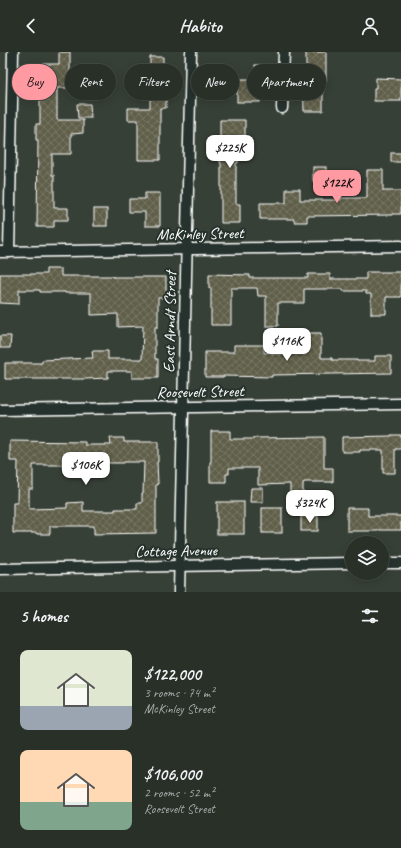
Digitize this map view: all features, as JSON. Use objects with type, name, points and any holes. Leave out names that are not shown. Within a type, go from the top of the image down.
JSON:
[{"type":"street","points":[[5,252],[13,52]]},
{"type":"street","name":"East Arndt Street","points":[[179,592],[191,52]]},
{"type":"street","points":[[282,108],[284,52]]},
{"type":"street","name":"McKinley Street","points":[[5,252],[401,246]]},
{"type":"street","name":"Roosevelt Street","points":[[0,410],[401,404]]},
{"type":"street","points":[[389,563],[401,562]]},
{"type":"street","name":"Cottage Avenue","points":[[0,569],[345,563]]},
{"type":"building","points":[[59,52],[70,52],[70,64],[65,64],[65,88],[57,88],[57,64],[59,64]]},
{"type":"building","points":[[306,52],[326,52],[326,64],[306,64]]},
{"type":"building","points":[[150,57],[163,57],[163,64],[150,64]]},
{"type":"building","points":[[376,78],[401,79],[401,101],[374,101]]},
{"type":"building","points":[[239,79],[247,79],[247,100],[260,100],[260,102],[237,102],[237,100],[239,100]]},
{"type":"building","points":[[40,100],[57,100],[57,120],[83,120],[83,133],[71,134],[71,154],[52,154],[52,175],[54,175],[54,208],[68,208],[68,220],[54,220],[54,227],[37,227],[38,140],[36,140],[36,124],[40,124]]},
{"type":"building","points":[[150,100],[166,100],[166,108],[160,108],[160,160],[138,160],[138,120],[128,120],[128,108],[150,108]]},
{"type":"building","points":[[304,100],[323,100],[323,111],[304,111]]},
{"type":"building","points":[[77,104],[90,104],[91,118],[78,118]]},
{"type":"building","points":[[220,120],[245,120],[245,136],[238,136],[238,163],[236,163],[236,204],[240,204],[240,223],[221,223]]},
{"type":"building","points":[[391,153],[401,153],[401,162],[391,162]]},
{"type":"building","points":[[313,167],[326,167],[326,181],[313,181]]},
{"type":"building","points":[[367,170],[383,170],[383,191],[401,191],[401,214],[307,216],[307,222],[294,222],[294,219],[260,219],[260,203],[286,203],[286,189],[300,189],[300,200],[341,200],[341,198],[367,198]]},
{"type":"building","points":[[145,193],[160,193],[160,226],[145,226],[145,212],[129,212],[129,199],[145,199]]},
{"type":"building","points":[[94,209],[107,209],[107,226],[94,226]]},
{"type":"building","points":[[46,269],[61,269],[61,276],[166,277],[166,298],[158,298],[158,327],[155,327],[155,359],[158,359],[158,378],[132,378],[132,371],[108,371],[108,378],[5,379],[5,363],[42,363],[42,360],[93,358],[92,351],[108,351],[108,359],[142,359],[143,326],[118,327],[118,314],[91,315],[91,293],[19,290],[19,304],[0,303],[0,274],[46,274]]},
{"type":"building","points":[[366,272],[401,272],[401,297],[386,297],[386,314],[371,314],[371,294],[366,294],[366,291],[343,291],[343,289],[304,289],[304,303],[278,303],[278,326],[266,326],[266,296],[258,296],[257,288],[231,288],[231,325],[211,325],[211,288],[209,288],[209,274],[250,275],[250,278],[308,278],[308,274],[330,274],[330,279],[366,279]]},
{"type":"building","points":[[306,333],[321,333],[321,358],[332,358],[332,360],[375,361],[375,356],[391,356],[391,373],[272,375],[272,377],[205,377],[205,352],[234,352],[234,345],[264,345],[264,353],[306,354]]},
{"type":"building","points":[[0,336],[11,336],[10,348],[0,348]]},
{"type":"building","points":[[211,431],[230,431],[230,439],[324,437],[324,468],[333,468],[333,482],[304,482],[303,501],[290,501],[290,484],[258,485],[258,468],[229,468],[229,474],[226,474],[226,482],[210,482]]},
{"type":"building","points":[[401,435],[401,449],[395,449],[395,473],[383,473],[383,450],[342,452],[342,437]]},
{"type":"building","points":[[110,438],[124,438],[124,442],[158,442],[156,533],[94,534],[94,526],[50,526],[50,534],[13,533],[13,503],[17,503],[18,461],[10,461],[10,441],[85,442],[85,445],[111,445]],"holes":[[[144,462],[142,503],[137,503],[137,509],[83,511],[83,502],[67,503],[67,508],[29,509],[29,489],[33,489],[33,465]]]},
{"type":"building","points":[[251,488],[263,488],[263,502],[250,502]]},
{"type":"building","points":[[217,502],[244,502],[244,534],[217,534]]},
{"type":"building","points":[[262,508],[282,508],[282,533],[262,533]]},
{"type":"building","points":[[347,508],[368,508],[368,516],[401,516],[401,530],[347,531]]},
{"type":"building","points":[[301,516],[318,516],[318,531],[301,531]]}]
